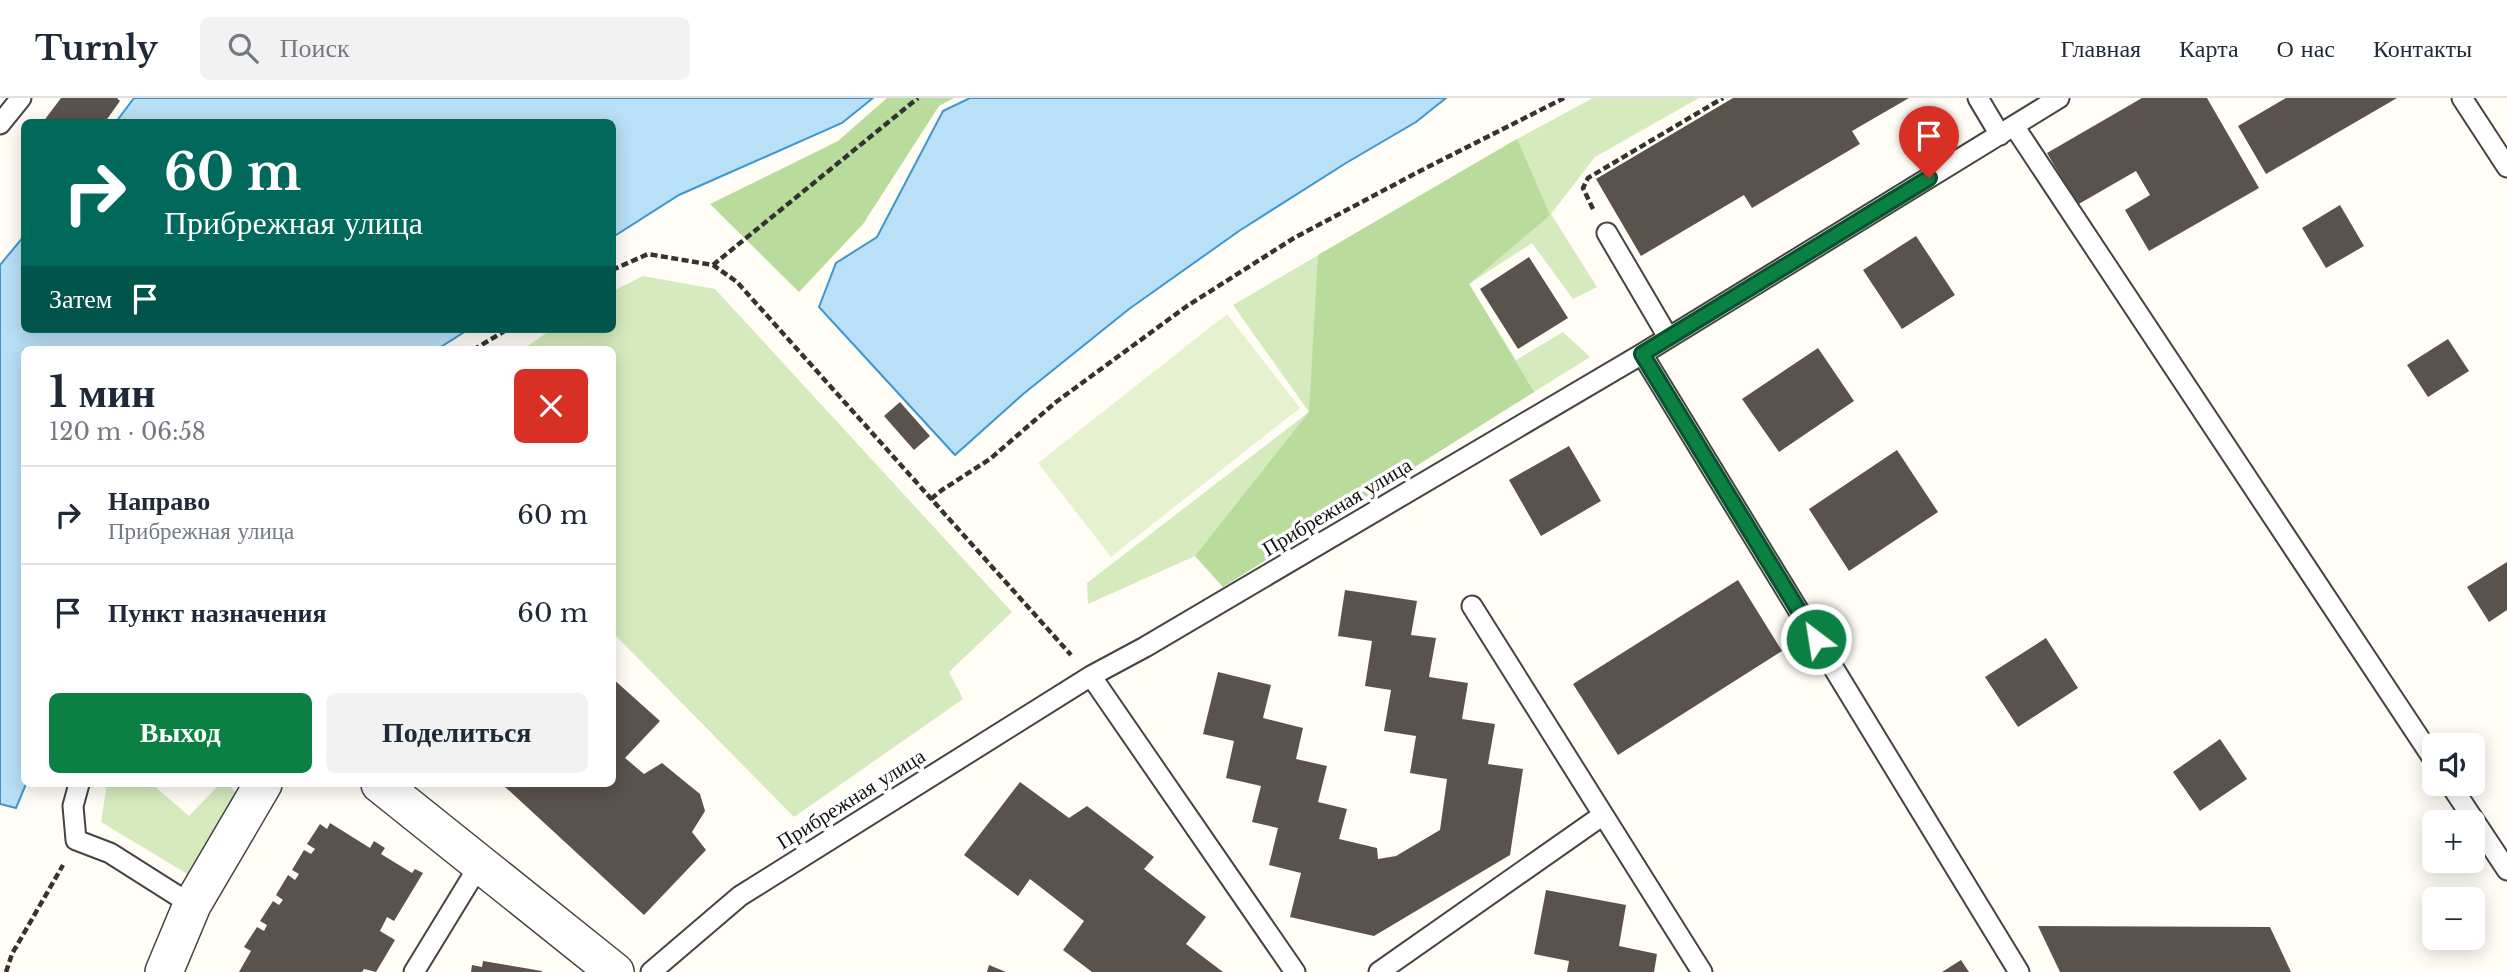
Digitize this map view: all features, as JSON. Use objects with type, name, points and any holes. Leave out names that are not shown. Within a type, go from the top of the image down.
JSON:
[{"type":"street","points":[[164,972],[192,905],[261,787]]},
{"type":"street","points":[[384,787],[615,972]]},
{"type":"lane","points":[[0,124],[21,98]]},
{"type":"lane","points":[[1979,98],[2007,130],[2422,742]]},
{"type":"lane","name":"Прибрежная улица","points":[[652,972],[740,896],[1091,676],[1145,647],[1642,354],[2059,98]]},
{"type":"lane","points":[[2462,98],[2507,167]]},
{"type":"lane","points":[[1607,233],[1668,337]]},
{"type":"lane","points":[[1642,354],[2019,972]]},
{"type":"lane","points":[[1472,607],[1702,972]]},
{"type":"lane","points":[[1091,676],[1295,972]]},
{"type":"lane","points":[[78,787],[73,806],[76,840],[110,853],[192,905]]},
{"type":"lane","points":[[2458,796],[2507,870]]},
{"type":"lane","points":[[1379,972],[1603,816]]},
{"type":"lane","points":[[414,972],[480,864]]},
{"type":"path","points":[[713,265],[918,98]]},
{"type":"path","points":[[931,499],[990,459],[1056,402],[1187,306],[1294,238],[1564,98]]},
{"type":"path","points":[[1607,233],[1585,195],[1583,188],[1588,178],[1723,98]]},
{"type":"path","points":[[616,268],[648,254],[713,265],[737,282],[1091,676]]},
{"type":"path","points":[[480,346],[501,333]]},
{"type":"path","points":[[6,972],[12,954],[76,840]]},
{"type":"green space","points":[[887,98],[954,98],[939,106],[863,224],[799,292],[710,204],[838,141]]},
{"type":"green space","points":[[1593,98],[1699,98],[1595,157],[1551,214],[1597,287],[1573,299],[1532,243],[1469,284],[1516,360],[1563,332],[1590,357],[1223,587],[1195,556],[1088,604],[1087,583],[1309,412],[1233,305],[1517,139]]},
{"type":"green space","points":[[1517,139],[1550,215],[1469,284],[1534,392],[1223,587],[1195,556],[1309,412],[1318,255]]},
{"type":"green space","points":[[643,276],[715,289],[1012,612],[949,672],[963,699],[794,817],[616,636],[616,346],[528,346],[546,333],[616,333],[616,290]]},
{"type":"green space","points":[[1227,314],[1300,408],[1111,557],[1038,463]]},
{"type":"green space","points":[[107,787],[155,787],[189,816],[217,787],[231,787],[243,800],[194,878],[101,822]]},
{"type":"water","points":[[134,98],[873,98],[842,123],[679,195],[616,235],[616,119],[118,119]]},
{"type":"water","points":[[970,98],[1446,98],[1416,122],[1239,231],[1129,309],[1022,395],[955,455],[819,307],[836,263],[877,237],[943,111]]},
{"type":"water","points":[[21,240],[21,333],[463,333],[442,346],[21,346],[21,787],[25,787],[16,808],[0,804],[0,265]]},
{"type":"building","points":[[61,98],[117,98],[120,101],[107,119],[45,119]]},
{"type":"building","points":[[1733,98],[1909,98],[1852,131],[1860,144],[1752,208],[1744,195],[1641,256],[1596,179]]},
{"type":"building","points":[[2142,98],[2207,98],[2259,188],[2149,251],[2125,210],[2150,195],[2136,171],[2077,205],[2047,153]]},
{"type":"building","points":[[2286,98],[2397,98],[2266,174],[2238,126]]},
{"type":"building","points":[[2340,205],[2364,246],[2326,268],[2302,228]]},
{"type":"building","points":[[1916,236],[1955,295],[1902,329],[1863,270]]},
{"type":"building","points":[[1529,257],[1568,318],[1518,349],[1480,289]]},
{"type":"building","points":[[2448,339],[2469,371],[2428,397],[2407,365]]},
{"type":"building","points":[[1818,348],[1854,401],[1779,452],[1742,399]]},
{"type":"building","points":[[900,402],[930,436],[914,450],[884,416]]},
{"type":"building","points":[[1569,446],[1601,501],[1541,536],[1509,480]]},
{"type":"building","points":[[1897,450],[1938,512],[1849,571],[1809,509]]},
{"type":"building","points":[[2507,562],[2507,610],[2489,622],[2467,587]]},
{"type":"building","points":[[1738,580],[1782,651],[1618,755],[1573,684]]},
{"type":"building","points":[[1345,590],[1417,601],[1411,635],[1436,638],[1429,677],[1468,683],[1462,719],[1495,724],[1488,764],[1523,769],[1510,855],[1374,936],[1290,917],[1301,873],[1269,865],[1278,828],[1252,822],[1261,786],[1226,778],[1234,741],[1203,734],[1218,672],[1271,685],[1263,718],[1303,728],[1296,759],[1327,766],[1318,802],[1347,809],[1339,839],[1377,848],[1378,859],[1396,856],[1440,830],[1447,779],[1410,773],[1416,736],[1384,731],[1391,690],[1365,686],[1372,641],[1338,636]]},
{"type":"building","points":[[2046,638],[2078,688],[2018,727],[1985,677]]},
{"type":"building","points":[[616,682],[660,721],[625,758],[644,774],[662,763],[700,794],[705,811],[692,832],[706,850],[644,915],[505,787],[616,787]]},
{"type":"building","points":[[2220,739],[2247,779],[2200,811],[2173,772]]},
{"type":"building","points":[[1020,782],[1069,818],[1087,806],[1154,857],[1144,869],[1206,917],[1186,944],[1223,972],[1092,972],[1063,950],[1084,921],[1030,879],[1018,896],[964,855]]},
{"type":"building","points":[[330,823],[370,848],[374,841],[385,848],[381,854],[412,873],[415,869],[423,873],[394,921],[387,917],[380,931],[395,940],[376,972],[364,969],[362,972],[239,972],[251,951],[244,947],[257,927],[264,931],[267,925],[260,921],[273,901],[279,905],[283,900],[276,895],[288,875],[295,880],[299,874],[292,870],[304,850],[311,854],[315,849],[307,844],[320,824],[327,829]]},
{"type":"building","points":[[1546,890],[1626,905],[1619,946],[1657,954],[1654,972],[1567,972],[1569,961],[1534,954]]},
{"type":"building","points":[[2038,926],[2270,927],[2291,972],[2060,972]]},
{"type":"building","points":[[1961,960],[1969,972],[1942,972]]},
{"type":"building","points":[[483,961],[542,972],[471,972],[472,965],[482,967]]},
{"type":"building","points":[[989,965],[1006,972],[987,972]]},
{"type":"route","points":[[1816,639],[1642,354],[1929,178]]}]
